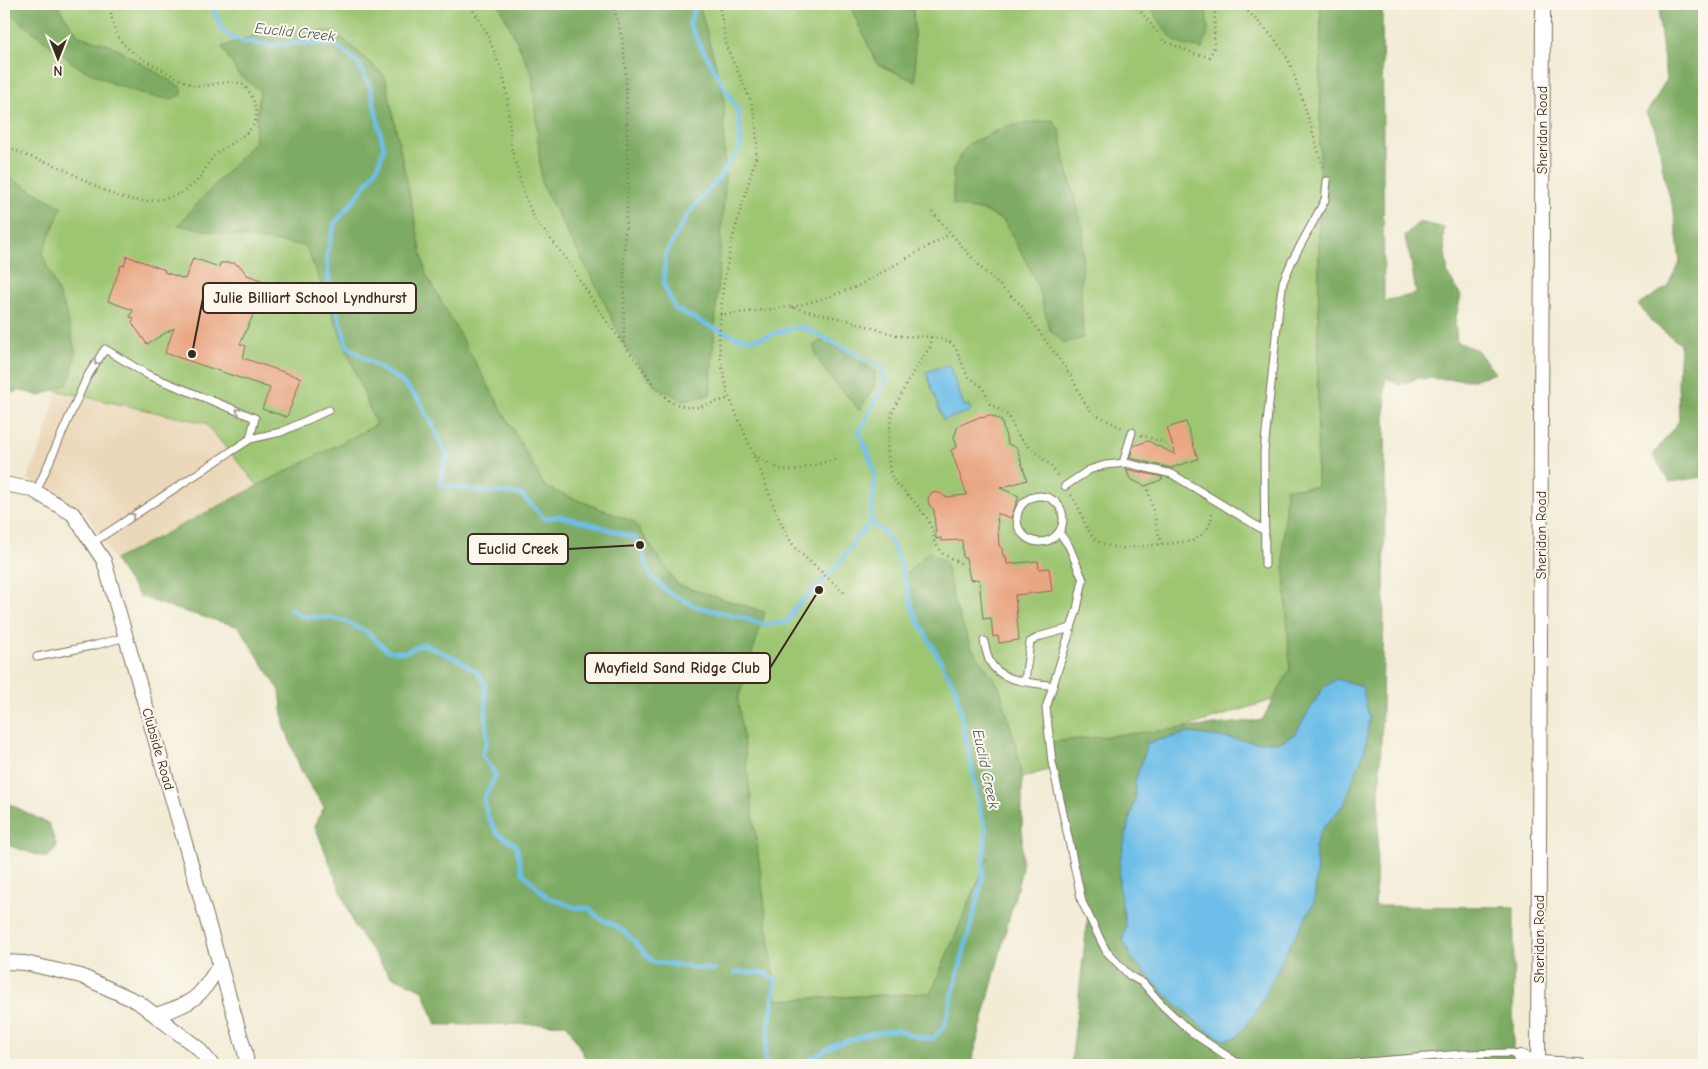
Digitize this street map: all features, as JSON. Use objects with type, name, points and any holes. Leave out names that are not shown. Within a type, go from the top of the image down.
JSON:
[{"type":"street","name":"Sheridan Road","points":[[1538,1064],[1543,4]]},
{"type":"street","name":"Clubside Road","points":[[4,484],[31,489],[73,514],[104,561],[245,1052],[247,1065]]},
{"type":"street","points":[[4,962],[25,963],[81,976],[138,1002],[198,1048],[212,1065]]},
{"type":"street","points":[[156,1015],[188,1003],[198,997],[220,964]]},
{"type":"street","points":[[1520,1056],[1538,1064],[1579,1065]]},
{"type":"lane","points":[[1265,565],[1264,452],[1280,299],[1292,261],[1325,200],[1327,182]]},
{"type":"lane","points":[[36,492],[87,377],[105,350],[148,375],[255,418],[250,439]]},
{"type":"lane","points":[[92,543],[250,439],[281,432],[329,410]]},
{"type":"lane","points":[[1123,463],[1132,432]]},
{"type":"lane","points":[[1065,486],[1088,470],[1105,465],[1123,463],[1172,474],[1265,531]]},
{"type":"lane","points":[[1039,496],[1054,500],[1063,512],[1064,520],[1059,532],[1052,540],[1036,542],[1029,540],[1019,529],[1017,514],[1020,507],[1025,501],[1039,496]]},
{"type":"lane","points":[[1059,532],[1069,546],[1083,580],[1077,609],[1046,708],[1052,762],[1082,902],[1106,951],[1130,976],[1143,984],[1191,1032],[1236,1062],[1251,1065]]},
{"type":"lane","points":[[1025,681],[1030,642],[1041,636],[1071,628]]},
{"type":"lane","points":[[36,657],[96,646],[126,637]]},
{"type":"lane","points":[[984,641],[989,661],[996,670],[1008,678],[1053,686]]},
{"type":"lane","points":[[1332,1065],[1462,1054],[1510,1053],[1520,1056]]},
{"type":"path","points":[[4,144],[30,157],[55,165],[85,182],[124,199],[162,200],[175,196],[196,182],[212,158],[220,150],[246,134],[252,128],[256,117],[256,106],[248,90],[234,82],[202,87],[194,86],[145,60],[119,39],[113,24],[110,4]]},
{"type":"path","points":[[466,4],[475,13],[487,33],[502,72],[507,92],[511,146],[525,197],[534,218],[568,261],[598,309],[624,345],[655,386],[670,402],[686,407],[699,407],[730,398]]},
{"type":"path","points":[[613,4],[622,38],[626,75],[628,189],[624,250],[624,345]]},
{"type":"path","points":[[719,4],[727,48],[753,108],[757,142],[756,156],[732,240],[723,287],[719,336],[721,362],[730,398],[788,537],[796,549],[846,594]]},
{"type":"path","points":[[1136,4],[1164,41],[1195,54],[1210,57],[1214,47],[1215,4]]},
{"type":"path","points":[[1241,4],[1275,39],[1289,60],[1327,182]]},
{"type":"path","points":[[932,212],[984,271],[1020,304],[1071,376],[1086,405],[1093,413],[1103,420],[1132,432],[1166,443]]},
{"type":"path","points":[[720,314],[790,308],[825,298],[856,287],[950,234]]},
{"type":"path","points":[[790,308],[847,320],[899,336],[931,337],[949,341],[956,346],[967,375],[983,388],[990,404],[1009,416],[1022,440],[1051,466],[1076,501],[1090,534],[1104,545],[1124,548],[1192,541],[1210,528],[1212,499]]},
{"type":"path","points":[[931,337],[930,347],[911,375],[892,413],[887,449],[890,471],[893,480],[927,518],[933,532],[933,540],[943,554],[962,564]]},
{"type":"path","points":[[754,456],[779,469],[793,471],[837,459]]},
{"type":"path","points":[[1147,485],[1161,544]]},
{"type":"shaded area","points":[[14,316],[376,425],[114,560],[85,512],[27,479],[45,436],[57,391]]},
{"type":"green space","points":[[4,4],[1321,4],[1317,487],[1286,488],[1298,692],[1022,778],[931,993],[695,1003],[205,423],[4,379]]},
{"type":"green space","points":[[4,4],[56,4],[79,36],[111,45],[182,88],[182,95],[170,99],[150,96],[114,84],[77,66],[4,9]]},
{"type":"green space","points":[[499,4],[699,4],[724,96],[725,185],[710,395],[683,400],[655,386],[624,345],[600,293],[542,185],[532,74]]},
{"type":"green space","points":[[849,4],[913,4],[916,82],[877,64]]},
{"type":"green space","points":[[1151,4],[1206,4],[1208,32],[1202,49],[1175,41],[1158,19]]},
{"type":"green space","points":[[1321,4],[1382,4],[1384,301],[1416,294],[1411,261],[1404,236],[1419,222],[1444,228],[1443,237],[1448,275],[1461,295],[1455,322],[1457,342],[1477,350],[1495,373],[1473,380],[1418,378],[1399,385],[1385,377],[1383,642],[1375,906],[1514,907],[1513,1065],[1071,1065],[1088,914],[1050,742],[1262,720],[1290,669],[1283,548],[1286,488],[1317,487]],"holes":[[[1323,688],[1344,804],[1320,832],[1315,847],[1317,870],[1314,903],[1288,948],[1164,993],[1131,957],[1123,939],[1126,925],[1122,910],[1127,830],[1135,798],[1135,781],[1147,743],[1189,733],[1257,742],[1279,742],[1295,734]]]},
{"type":"green space","points":[[1661,4],[1704,4],[1704,477],[1670,482],[1653,455],[1679,421],[1678,381],[1680,344],[1652,322],[1639,305],[1667,287],[1680,261],[1674,212],[1664,176],[1657,133],[1646,113],[1666,79],[1659,19]]},
{"type":"green space","points":[[267,31],[334,31],[385,76],[426,274],[545,487],[634,522],[678,585],[765,612],[738,699],[777,1000],[931,993],[988,858],[983,867],[986,829],[956,689],[914,613],[904,576],[929,551],[946,563],[954,603],[971,647],[999,686],[1015,742],[1022,778],[1022,869],[971,1065],[589,1065],[567,1024],[436,1025],[423,990],[389,975],[355,927],[315,826],[324,807],[302,773],[284,725],[280,691],[239,627],[139,596],[114,560],[376,425],[306,246],[178,225],[254,142],[260,90],[238,74],[222,47]]},
{"type":"green space","points":[[1053,120],[1060,131],[1067,170],[1084,231],[1081,287],[1083,338],[1064,343],[1049,329],[1040,293],[1030,269],[1004,221],[984,211],[953,205],[953,169],[968,144],[1007,126]]},
{"type":"green space","points":[[4,175],[62,207],[42,254],[66,312],[76,354],[67,384],[39,396],[21,390],[4,395]]},
{"type":"green space","points":[[820,341],[841,350],[875,371],[874,388],[859,410],[819,362],[814,345]]},
{"type":"green space","points":[[4,801],[49,824],[57,847],[47,858],[10,846],[4,841]]},
{"type":"water","points":[[949,365],[964,406],[969,405],[971,411],[943,420],[926,372]]},
{"type":"water","points":[[1336,679],[1362,686],[1369,718],[1365,749],[1344,804],[1320,832],[1315,847],[1317,870],[1314,903],[1288,948],[1257,1011],[1237,1037],[1224,1040],[1205,1029],[1164,993],[1131,957],[1123,939],[1126,925],[1119,888],[1120,861],[1135,798],[1135,781],[1147,743],[1189,733],[1257,742],[1279,742],[1295,734],[1323,688]]},
{"type":"building","points":[[127,256],[185,279],[193,258],[219,267],[220,263],[234,263],[241,267],[247,275],[269,283],[258,314],[254,313],[240,344],[246,346],[243,358],[301,378],[287,417],[262,409],[270,388],[165,353],[174,328],[147,344],[132,323],[134,318],[130,317],[133,310],[108,301],[121,265],[124,266]]},
{"type":"building","points":[[989,415],[1001,420],[1008,444],[1017,448],[1027,480],[1000,488],[1019,496],[1011,518],[997,513],[999,546],[1002,548],[1003,556],[1006,556],[1007,564],[1038,561],[1039,569],[1049,568],[1052,591],[1015,595],[1019,640],[999,643],[998,636],[993,637],[991,618],[983,619],[979,579],[970,580],[966,558],[963,558],[962,540],[941,541],[941,538],[936,539],[934,510],[929,505],[928,498],[932,492],[940,493],[945,497],[967,495],[951,450],[957,447],[954,437],[958,426]]},
{"type":"building","points":[[1186,422],[1198,459],[1171,468],[1130,458],[1133,446],[1148,441],[1176,455],[1167,428]]},
{"type":"building","points":[[1126,469],[1163,477],[1161,480],[1145,486],[1130,479]]},
{"type":"waterway","name":"Euclid Creek","points":[[211,4],[223,31],[231,37],[241,41],[273,46],[307,43],[338,47],[358,63],[370,86],[384,148],[378,166],[360,193],[335,223],[327,253],[329,283],[347,346],[400,380],[418,399],[433,426],[447,456],[439,484],[481,491],[521,494],[545,519],[559,516],[635,538],[640,545],[651,576],[667,591],[694,606],[765,625],[787,622],[796,607],[839,564],[856,538],[871,522],[891,542],[900,562],[914,613],[956,689],[981,814],[986,829],[982,882],[944,1027],[932,1039],[916,1037],[896,1030],[869,1034],[834,1045],[801,1065]]},
{"type":"waterway","points":[[696,4],[689,25],[738,111],[741,147],[718,179],[688,214],[665,255],[664,285],[675,309],[725,333],[746,339],[754,339],[803,327],[881,367],[886,381],[859,432],[875,475],[871,522]]},
{"type":"waterway","points":[[290,609],[300,616],[331,618],[344,621],[367,632],[388,651],[405,652],[423,644],[459,660],[477,672],[485,684],[487,742],[482,755],[496,775],[484,798],[487,815],[497,833],[516,845],[522,872],[547,897],[576,908],[589,908],[600,918],[622,930],[653,962],[715,970]]},
{"type":"waterway","points":[[735,972],[765,973],[776,981],[765,1054],[766,1065]]},
{"type":"place","name":"Julie Billiart School Lyndhurst","points":[[192,354]]},
{"type":"place","name":"Euclid Creek","points":[[640,545]]},
{"type":"place","name":"Mayfield Sand Ridge Club","points":[[819,590]]}]
